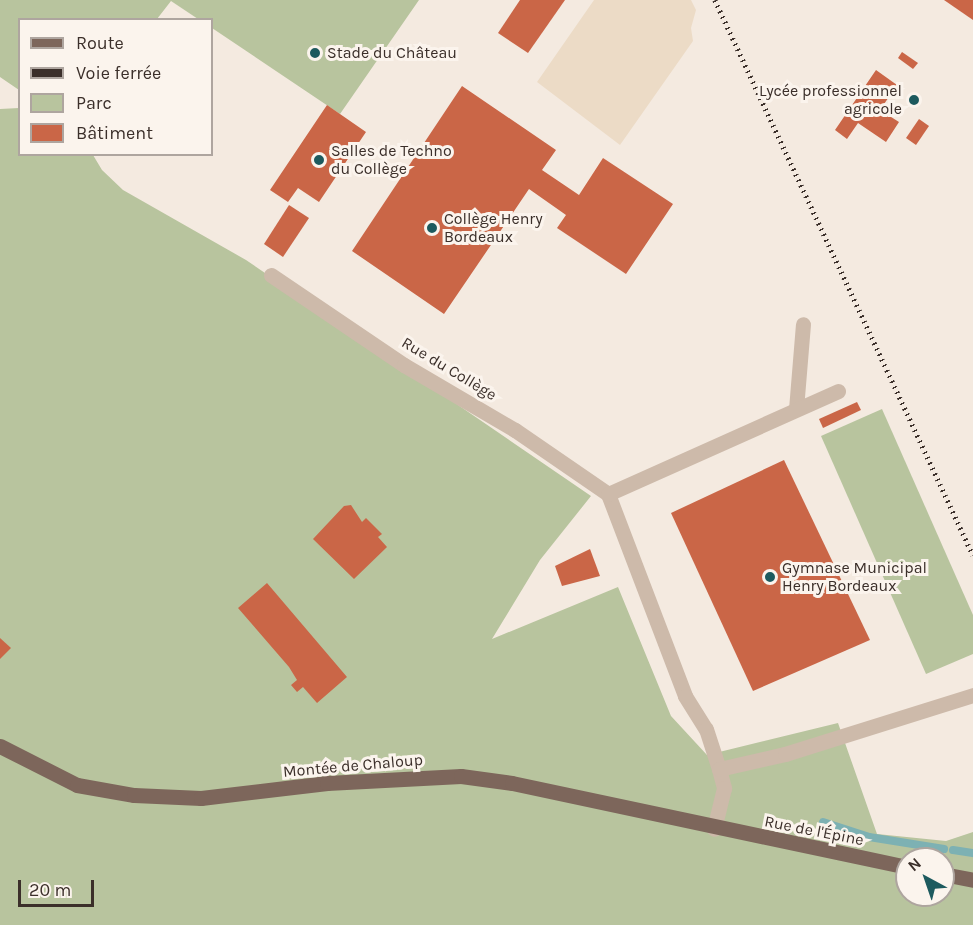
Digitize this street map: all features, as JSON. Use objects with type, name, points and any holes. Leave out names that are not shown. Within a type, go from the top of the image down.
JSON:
[{"type":"main road","name":"Montée de Chaloup","points":[[0,746],[77,785],[134,795],[201,798],[327,783],[461,776],[512,783],[714,829]]},
{"type":"main road","name":"Rue de l'Épine","points":[[714,829],[895,865]]},
{"type":"main road","points":[[955,876],[973,880]]},
{"type":"street","name":"Rue du Collège","points":[[271,275],[404,365],[516,430],[608,494]]},
{"type":"street","points":[[796,409],[803,324]]},
{"type":"street","points":[[714,829],[724,788],[719,769],[706,729],[685,696],[608,494],[838,391]]},
{"type":"street","points":[[719,769],[785,754],[973,695]]},
{"type":"green space","name":"Stade du Château","points":[[0,0],[419,0],[340,114],[213,29],[213,18],[196,18],[171,1],[158,18],[18,18],[18,89],[0,77]]},
{"type":"green space","points":[[18,108],[18,156],[94,156],[102,170],[123,190],[246,260],[591,496],[540,560],[492,639],[618,587],[671,716],[707,755],[838,723],[877,834],[946,841],[973,832],[973,925],[0,925],[0,109]]},
{"type":"green space","points":[[882,409],[973,615],[973,654],[926,674],[821,436]]},
{"type":"shaded area","points":[[594,0],[691,0],[696,10],[691,28],[693,41],[620,145],[537,82]]},
{"type":"building","points":[[520,0],[565,0],[528,53],[498,33]]},
{"type":"building","points":[[944,0],[973,0],[973,20]]},
{"type":"building","points":[[902,52],[918,63],[913,69],[898,58]]},
{"type":"building","points":[[876,70],[897,85],[880,110],[899,122],[886,142],[858,123],[847,139],[835,130]]},
{"type":"building","points":[[462,86],[556,150],[542,170],[579,195],[603,158],[673,204],[626,274],[557,228],[566,215],[529,189],[444,314],[352,251]]},
{"type":"building","name":"Salles de Techno du Collège","points":[[327,105],[366,132],[319,202],[298,188],[288,202],[270,190]]},
{"type":"building","points":[[919,119],[929,126],[916,145],[906,138]]},
{"type":"building","points":[[289,205],[309,218],[283,257],[264,244]]},
{"type":"building","points":[[857,402],[861,410],[823,428],[819,419]]},
{"type":"building","name":"Gymnase Municipal Henry Bordeaux","points":[[784,460],[870,640],[753,691],[671,513]]},
{"type":"building","points":[[351,505],[362,522],[366,518],[382,534],[378,537],[387,547],[354,579],[313,539],[344,506]]},
{"type":"building","points":[[590,549],[600,576],[562,586],[555,566]]},
{"type":"building","points":[[267,583],[347,677],[317,703],[303,687],[297,692],[291,685],[297,680],[289,667],[238,608]]},
{"type":"building","points":[[0,638],[11,648],[0,659]]},
{"type":"waterway","points":[[823,822],[869,837],[932,847]]},
{"type":"waterway","points":[[955,850],[973,853]]},
{"type":"railway","points":[[715,0],[973,555]]},
{"type":"place","name":"Stade du Château","points":[[315,53]]},
{"type":"place","name":"Lycée professionnel agricole","points":[[914,100]]},
{"type":"place","name":"Salles de Techno du Collège","points":[[319,160]]},
{"type":"place","name":"Collège Henry Bordeaux","points":[[432,228]]},
{"type":"place","name":"Gymnase Municipal Henry Bordeaux","points":[[770,577]]}]
